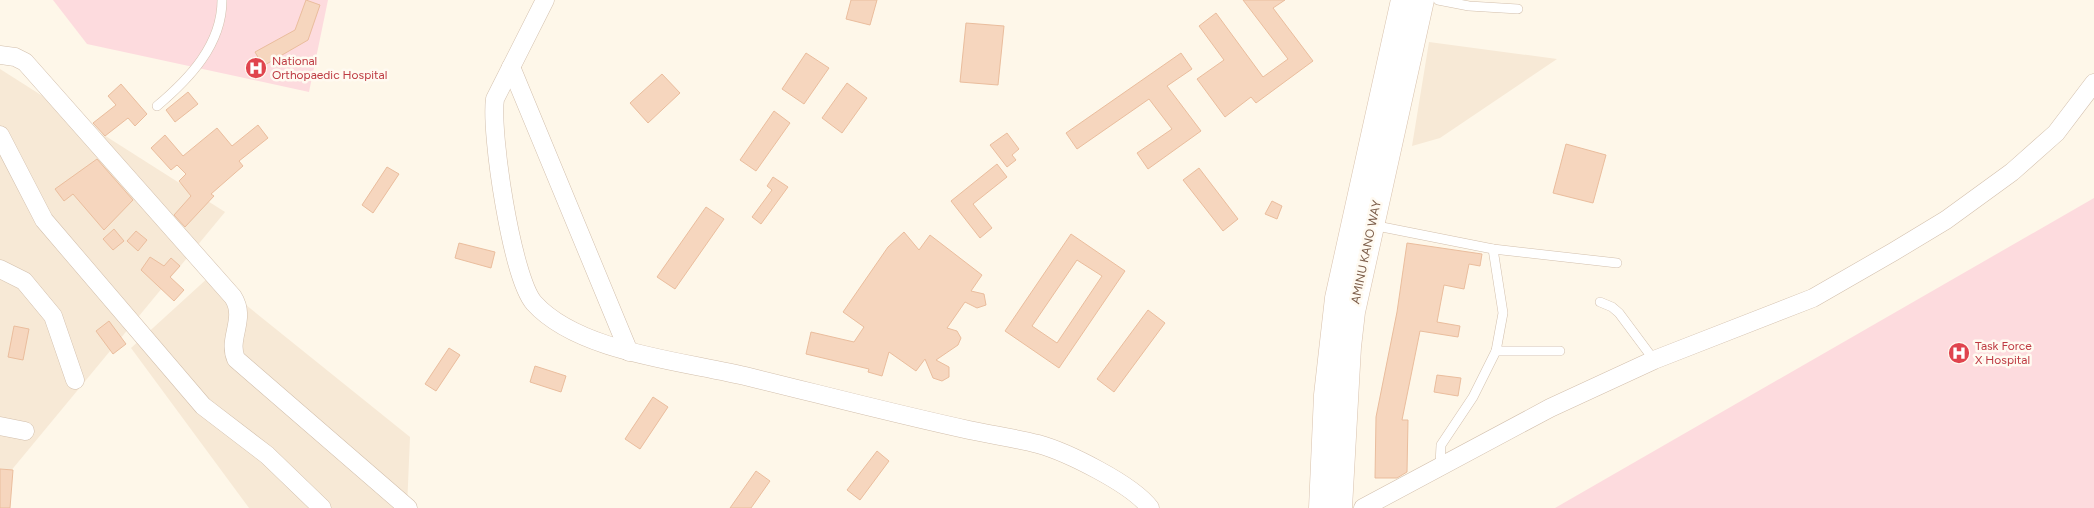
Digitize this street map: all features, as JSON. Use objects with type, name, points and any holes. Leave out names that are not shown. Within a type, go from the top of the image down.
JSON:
[{"type":"main road","name":"AMINU KANO WAY","points":[[1340,508],[1349,347],[1353,312],[1372,225],[1400,50],[1403,0]]},
{"type":"main road","name":"AMINU KANO WAY","points":[[1321,508],[1326,395],[1337,298],[1400,50],[1422,0]]},
{"type":"street","points":[[545,0],[495,99],[493,114],[503,192],[515,254],[532,301],[547,315],[591,340],[629,352],[748,376],[888,413],[1040,445],[1107,476],[1136,493],[1150,508]]},
{"type":"street","points":[[0,55],[15,57],[25,62],[234,297],[240,310],[233,352],[236,359],[408,508]]},
{"type":"street","points":[[511,67],[629,352]]},
{"type":"street","points":[[1363,508],[1440,465],[1550,408],[1654,360],[1813,298],[1946,220],[2012,172],[2056,133],[2094,83]]},
{"type":"street","points":[[0,135],[44,220],[196,398],[216,418],[267,455],[322,508]]},
{"type":"street","points":[[0,269],[24,281],[53,316],[75,380]]},
{"type":"street","points":[[0,426],[25,431]]},
{"type":"lane","points":[[157,106],[184,84],[216,38],[222,0]]},
{"type":"lane","points":[[1438,0],[1469,6],[1518,9]]},
{"type":"lane","points":[[1372,225],[1492,249],[1617,263]]},
{"type":"lane","points":[[1440,465],[1441,445],[1474,397],[1496,351],[1503,313],[1492,249]]},
{"type":"lane","points":[[1600,302],[1612,307],[1619,313],[1654,360]]},
{"type":"lane","points":[[1496,351],[1560,351]]},
{"type":"shaded area","name":"National Orthopaedic Hospital","points":[[53,0],[328,0],[309,92],[87,44]]},
{"type":"shaded area","points":[[1429,42],[1557,59],[1440,138],[1412,146]]},
{"type":"shaded area","points":[[0,69],[225,212],[0,484]]},
{"type":"shaded area","name":"Task Force X Hospital","points":[[2094,198],[2094,508],[1555,508]]},
{"type":"shaded area","points":[[210,276],[410,437],[407,508],[249,508],[131,348]]},
{"type":"building","points":[[306,0],[320,5],[308,40],[263,66],[255,52],[295,30]]},
{"type":"building","points":[[851,0],[877,0],[870,25],[846,19]]},
{"type":"building","points":[[1243,0],[1285,0],[1273,8],[1313,61],[1256,103],[1251,97],[1225,117],[1197,79],[1224,60],[1199,26],[1216,13],[1263,77],[1288,59]]},
{"type":"building","points":[[966,23],[1004,26],[998,85],[960,82]]},
{"type":"building","points":[[806,53],[829,68],[804,104],[782,89]]},
{"type":"building","points":[[1181,53],[1192,69],[1167,86],[1201,131],[1148,169],[1137,153],[1172,129],[1149,99],[1077,149],[1066,133]]},
{"type":"building","points":[[662,74],[680,93],[648,123],[630,103]]},
{"type":"building","points":[[847,83],[867,98],[842,133],[822,118]]},
{"type":"building","points":[[121,84],[147,114],[135,126],[128,118],[105,136],[93,123],[116,105],[108,96]]},
{"type":"building","points":[[188,92],[198,104],[175,122],[166,110]]},
{"type":"building","points":[[774,111],[790,123],[756,171],[740,160]]},
{"type":"building","points":[[258,125],[268,138],[239,161],[243,166],[211,194],[214,196],[185,227],[174,215],[191,196],[179,181],[186,174],[177,165],[171,170],[151,148],[165,135],[183,156],[217,128],[232,146]]},
{"type":"building","points":[[1007,133],[1019,149],[1012,155],[1016,160],[1007,167],[990,145]]},
{"type":"building","points":[[1566,144],[1606,155],[1593,203],[1553,193]]},
{"type":"building","points":[[97,159],[133,200],[104,230],[73,194],[64,201],[55,189]]},
{"type":"building","points":[[997,164],[1007,177],[973,204],[992,228],[980,238],[951,201]]},
{"type":"building","points":[[387,167],[399,174],[373,213],[362,205]]},
{"type":"building","points":[[1199,168],[1238,219],[1223,231],[1183,180]]},
{"type":"building","points":[[773,177],[788,187],[761,224],[752,217],[772,190],[767,186]]},
{"type":"building","points":[[1272,201],[1282,206],[1277,219],[1265,214]]},
{"type":"building","points":[[706,207],[724,219],[675,289],[657,277]]},
{"type":"building","points":[[114,229],[124,241],[113,250],[103,239]]},
{"type":"building","points":[[136,231],[147,240],[138,251],[127,241]]},
{"type":"building","points":[[904,232],[919,250],[930,235],[982,275],[971,291],[984,294],[986,305],[977,308],[965,302],[947,328],[957,331],[961,338],[958,345],[936,360],[949,367],[949,377],[942,381],[933,378],[925,359],[916,371],[889,352],[882,376],[868,372],[869,369],[806,354],[811,332],[854,342],[864,327],[843,312],[888,247]]},
{"type":"building","points":[[1071,234],[1125,271],[1059,368],[1005,331]],"holes":[[[1077,260],[1102,276],[1057,343],[1032,326]]]},
{"type":"building","points":[[459,243],[495,252],[491,268],[455,258]]},
{"type":"building","points":[[1407,243],[1482,254],[1480,266],[1469,264],[1464,289],[1444,285],[1437,322],[1460,326],[1458,337],[1420,331],[1402,420],[1408,420],[1407,472],[1397,478],[1375,478],[1376,417],[1397,312]]},
{"type":"building","points":[[150,257],[164,266],[171,258],[180,266],[170,277],[184,290],[174,301],[141,270]]},
{"type":"building","points":[[1148,310],[1165,323],[1114,392],[1097,379]]},
{"type":"building","points":[[109,321],[126,344],[113,354],[96,331]]},
{"type":"building","points":[[14,326],[29,329],[23,360],[8,357]]},
{"type":"building","points":[[449,348],[460,355],[436,391],[425,384]]},
{"type":"building","points":[[535,366],[566,376],[561,392],[530,382]]},
{"type":"building","points":[[1437,375],[1461,378],[1458,396],[1434,392]]},
{"type":"building","points":[[653,397],[668,407],[640,449],[625,439]]},
{"type":"building","points":[[877,451],[889,461],[860,500],[847,490]]},
{"type":"building","points":[[0,469],[13,470],[10,508],[0,508]]},
{"type":"building","points":[[756,471],[770,481],[751,508],[730,508]]},
{"type":"place","name":"National Orthopaedic Hospital","points":[[256,68]]},
{"type":"place","name":"Task Force X Hospital","points":[[1959,353]]}]
